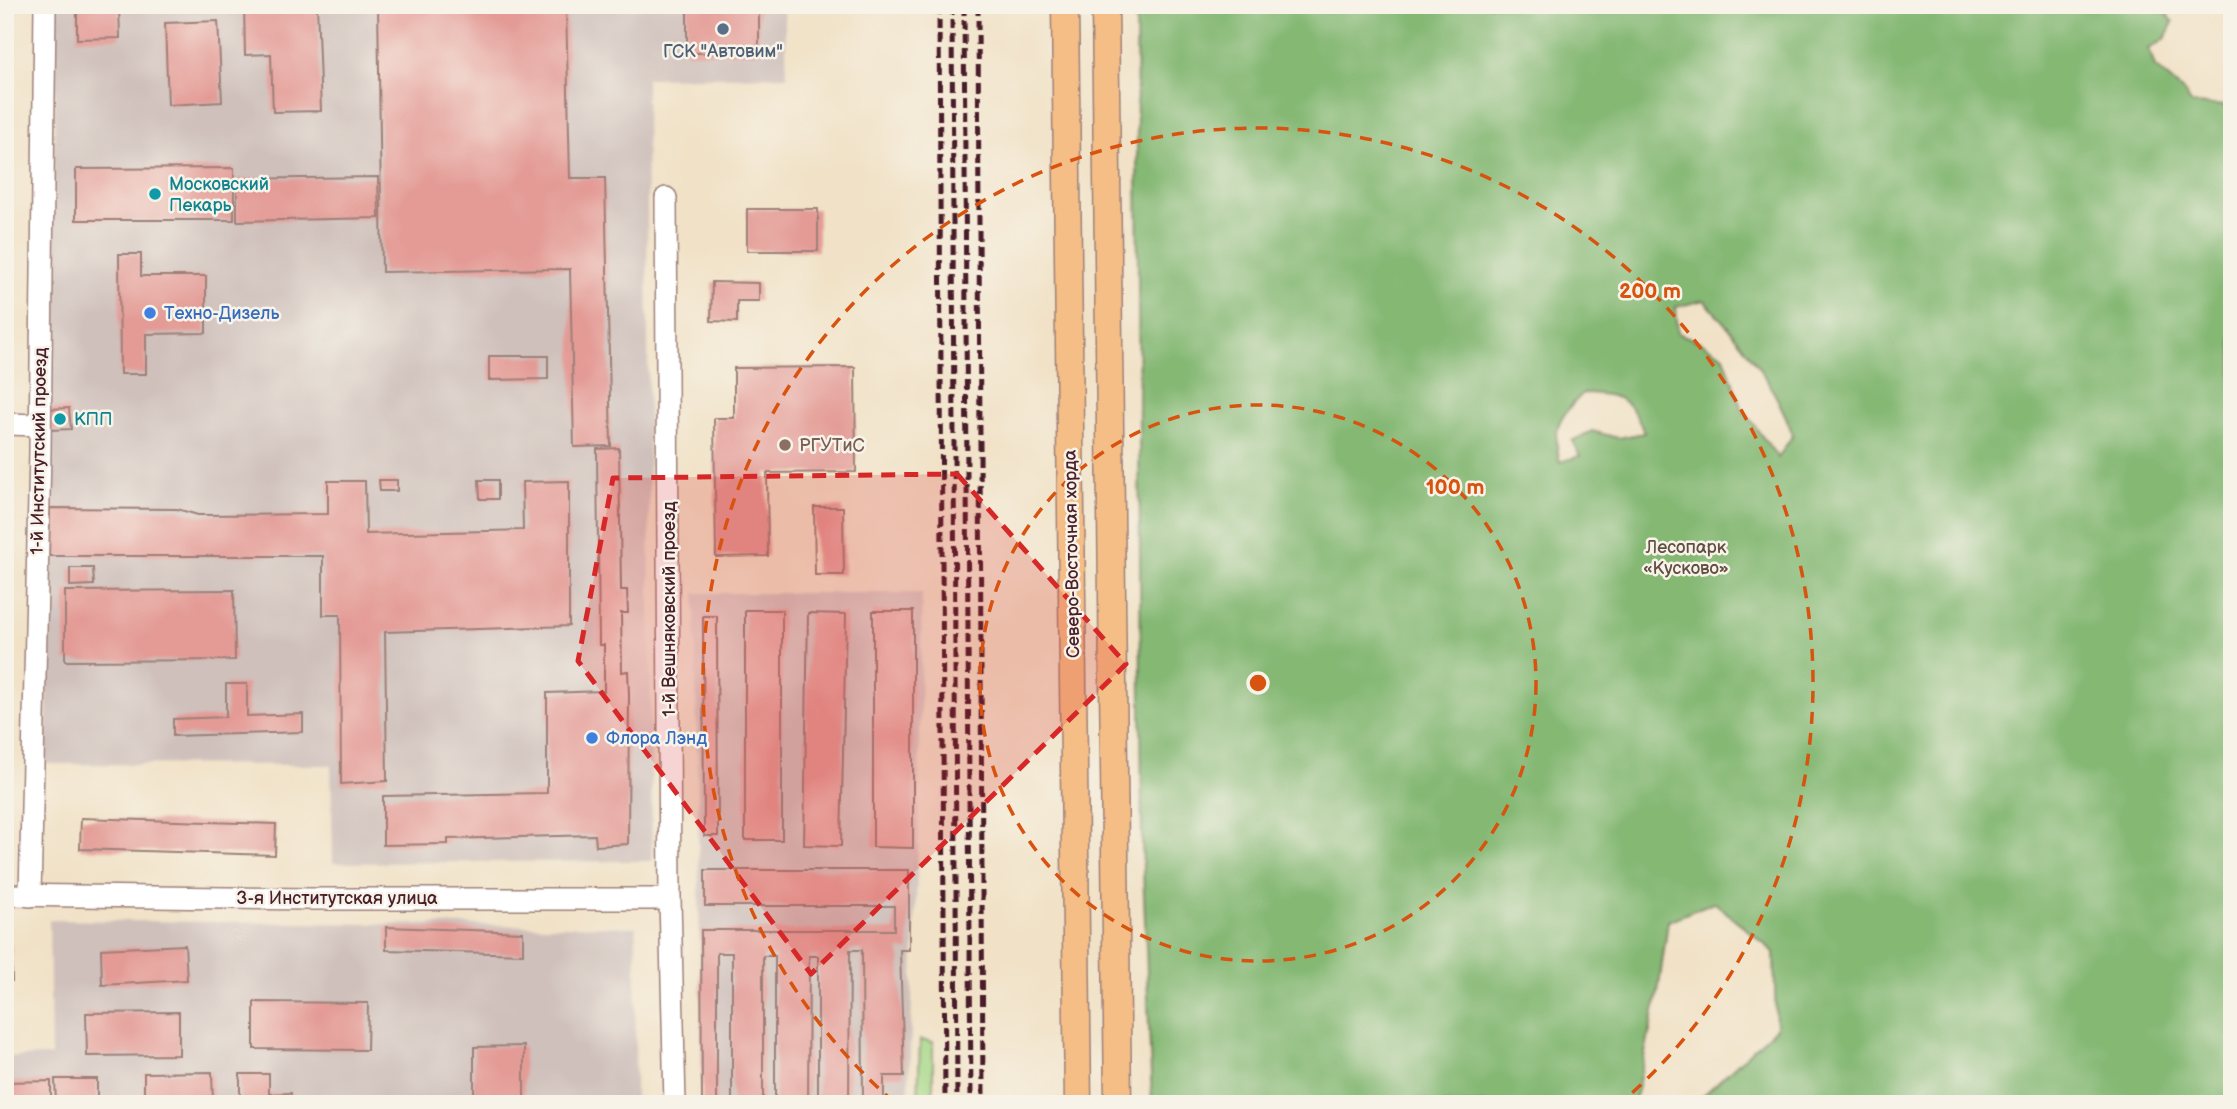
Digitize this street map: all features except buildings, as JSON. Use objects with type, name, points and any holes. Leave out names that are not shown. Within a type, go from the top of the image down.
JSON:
[{"type":"main road","name":"Северо-Восточная хорда","points":[[1065,5],[1078,1104]]},
{"type":"main road","points":[[1105,5],[1118,1104]]},
{"type":"street","name":"1-й Институтский проезд","points":[[30,896],[45,5]]},
{"type":"street","name":"1-й Вешняковский проезд","points":[[666,198],[670,898],[675,1104]]},
{"type":"street","points":[[5,424],[40,425]]},
{"type":"street","name":"3-я Институтская улица","points":[[5,895],[311,899],[670,898]]},
{"type":"highlighted area","points":[[957,474],[1126,664],[811,974],[578,661],[613,478]]},
{"type":"shaded area","points":[[56,5],[784,5],[787,76],[646,78],[652,861],[333,863],[331,765],[46,764]]},
{"type":"shaded area","points":[[695,593],[922,593],[918,849],[908,1104],[702,1104]]},
{"type":"shaded area","points":[[49,920],[636,927],[635,1104],[5,1104],[5,1057],[51,1056]]},
{"type":"green space","name":"Лесопарк «Кусково»","points":[[1136,5],[2162,6],[2173,22],[2165,39],[2149,49],[2155,67],[2184,92],[2192,104],[2232,106],[2232,1104],[1694,1104],[1776,1028],[1774,952],[1714,902],[1668,921],[1658,993],[1634,1104],[1152,1104],[1142,843]],"holes":[[[1704,300],[1756,363],[1785,415],[1793,435],[1778,458],[1741,407],[1724,356],[1678,333],[1676,307]],[[1583,393],[1622,400],[1634,412],[1644,433],[1618,438],[1592,431],[1572,441],[1580,456],[1560,462],[1556,440],[1559,424]]]},
{"type":"green space","points":[[920,1040],[933,1042],[933,1104],[918,1104]]},
{"type":"railway","points":[[939,5],[945,1104]]},
{"type":"railway","points":[[952,5],[957,1104]]},
{"type":"railway","points":[[964,5],[971,1104]]},
{"type":"railway","points":[[978,5],[983,1104]]},
{"type":"place","name":"ГСК \"Автовим\"","points":[[723,29]]},
{"type":"place","name":"Московский Пекарь","points":[[155,194]]},
{"type":"place","name":"Техно-Дизель","points":[[150,313]]},
{"type":"place","name":"КПП","points":[[60,419]]},
{"type":"place","name":"РГУТиС","points":[[785,445]]},
{"type":"place","name":"Флора Лэнд","points":[[592,738]]}]
